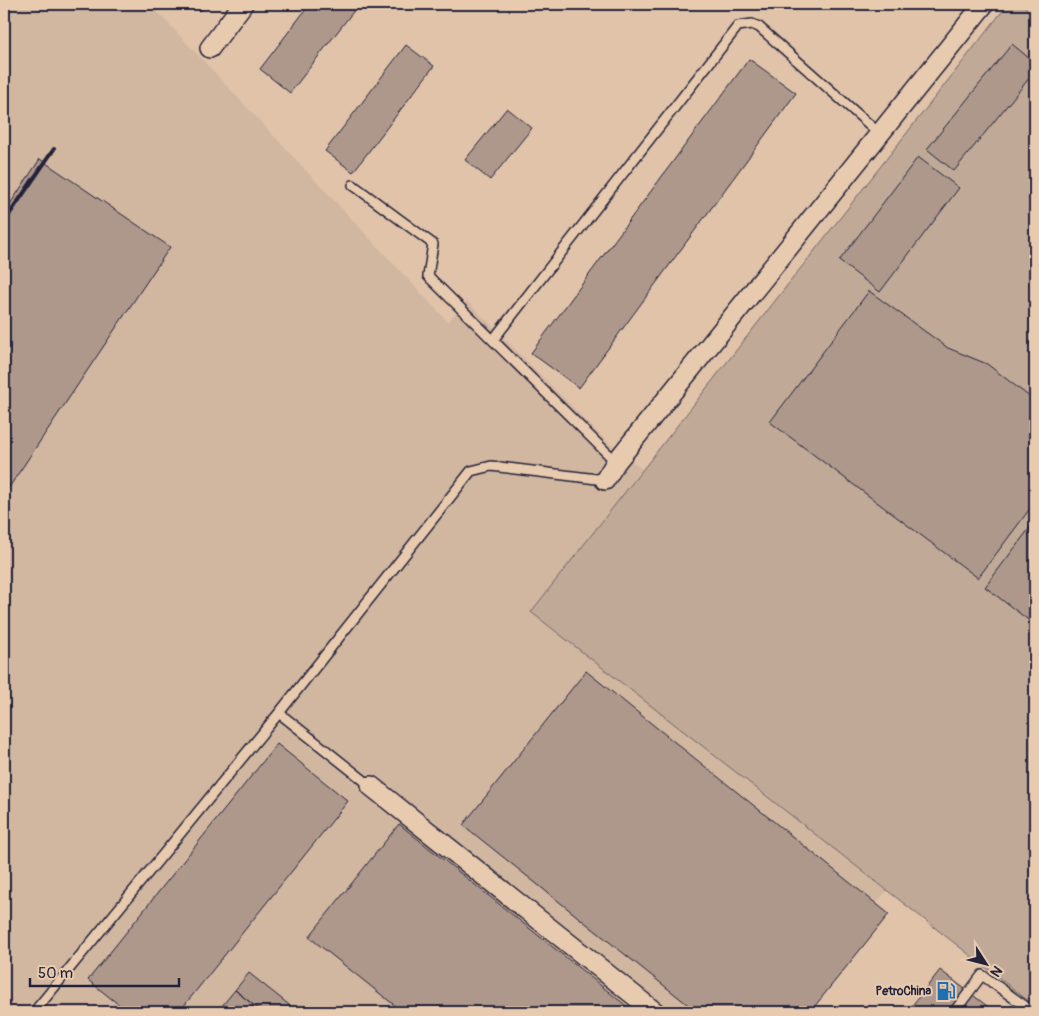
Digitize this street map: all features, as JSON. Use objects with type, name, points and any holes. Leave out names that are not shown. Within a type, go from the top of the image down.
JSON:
[{"type":"street","points":[[210,48],[243,4]]},
{"type":"street","points":[[605,480],[616,462],[984,4]]},
{"type":"street","points":[[371,786],[655,1012]]},
{"type":"lane","points":[[493,340],[738,26],[752,24],[759,27],[880,134]]},
{"type":"lane","points":[[353,185],[433,244],[428,276],[616,462]]},
{"type":"lane","points":[[34,1012],[279,713],[471,471],[491,466],[605,480]]},
{"type":"lane","points":[[279,713],[371,786]]},
{"type":"lane","points":[[954,1012],[982,975],[1033,1012]]},
{"type":"shaded area","points":[[4,4],[150,4],[448,322],[467,301],[605,440],[643,470],[532,612],[887,890],[787,1012],[4,1012]]},
{"type":"shaded area","points":[[1008,4],[1023,4],[1035,19],[1035,1006],[531,612]]},
{"type":"building","points":[[192,4],[206,4],[200,11]]},
{"type":"building","points":[[310,4],[359,4],[290,93],[260,69]]},
{"type":"building","points":[[1012,44],[1035,63],[1035,71],[954,171],[927,149]]},
{"type":"building","points":[[406,45],[434,66],[353,172],[325,151]]},
{"type":"building","points":[[749,59],[796,93],[579,388],[531,353]]},
{"type":"building","points":[[507,108],[532,128],[490,180],[465,160]]},
{"type":"building","points":[[918,157],[959,188],[880,292],[839,261]]},
{"type":"building","points":[[40,159],[170,247],[4,495],[4,213]]},
{"type":"building","points":[[869,291],[948,348],[987,364],[1035,401],[1035,502],[978,578],[770,422]]},
{"type":"building","points":[[1035,521],[1035,625],[985,587]]},
{"type":"building","points":[[586,671],[889,914],[810,1012],[697,1012],[463,825]]},
{"type":"building","points":[[277,744],[348,801],[179,1012],[128,1012],[88,980]]},
{"type":"building","points":[[399,824],[634,1012],[403,1012],[309,937]]},
{"type":"building","name":"PetroChina","points":[[940,970],[995,1012],[907,1012]]},
{"type":"building","points":[[249,973],[298,1012],[262,1012],[235,990]]},
{"type":"building","points":[[235,990],[262,1012],[217,1012]]},
{"type":"railway","points":[[4,222],[54,149]]},
{"type":"place","name":"PetroChina","points":[[946,991]]}]
